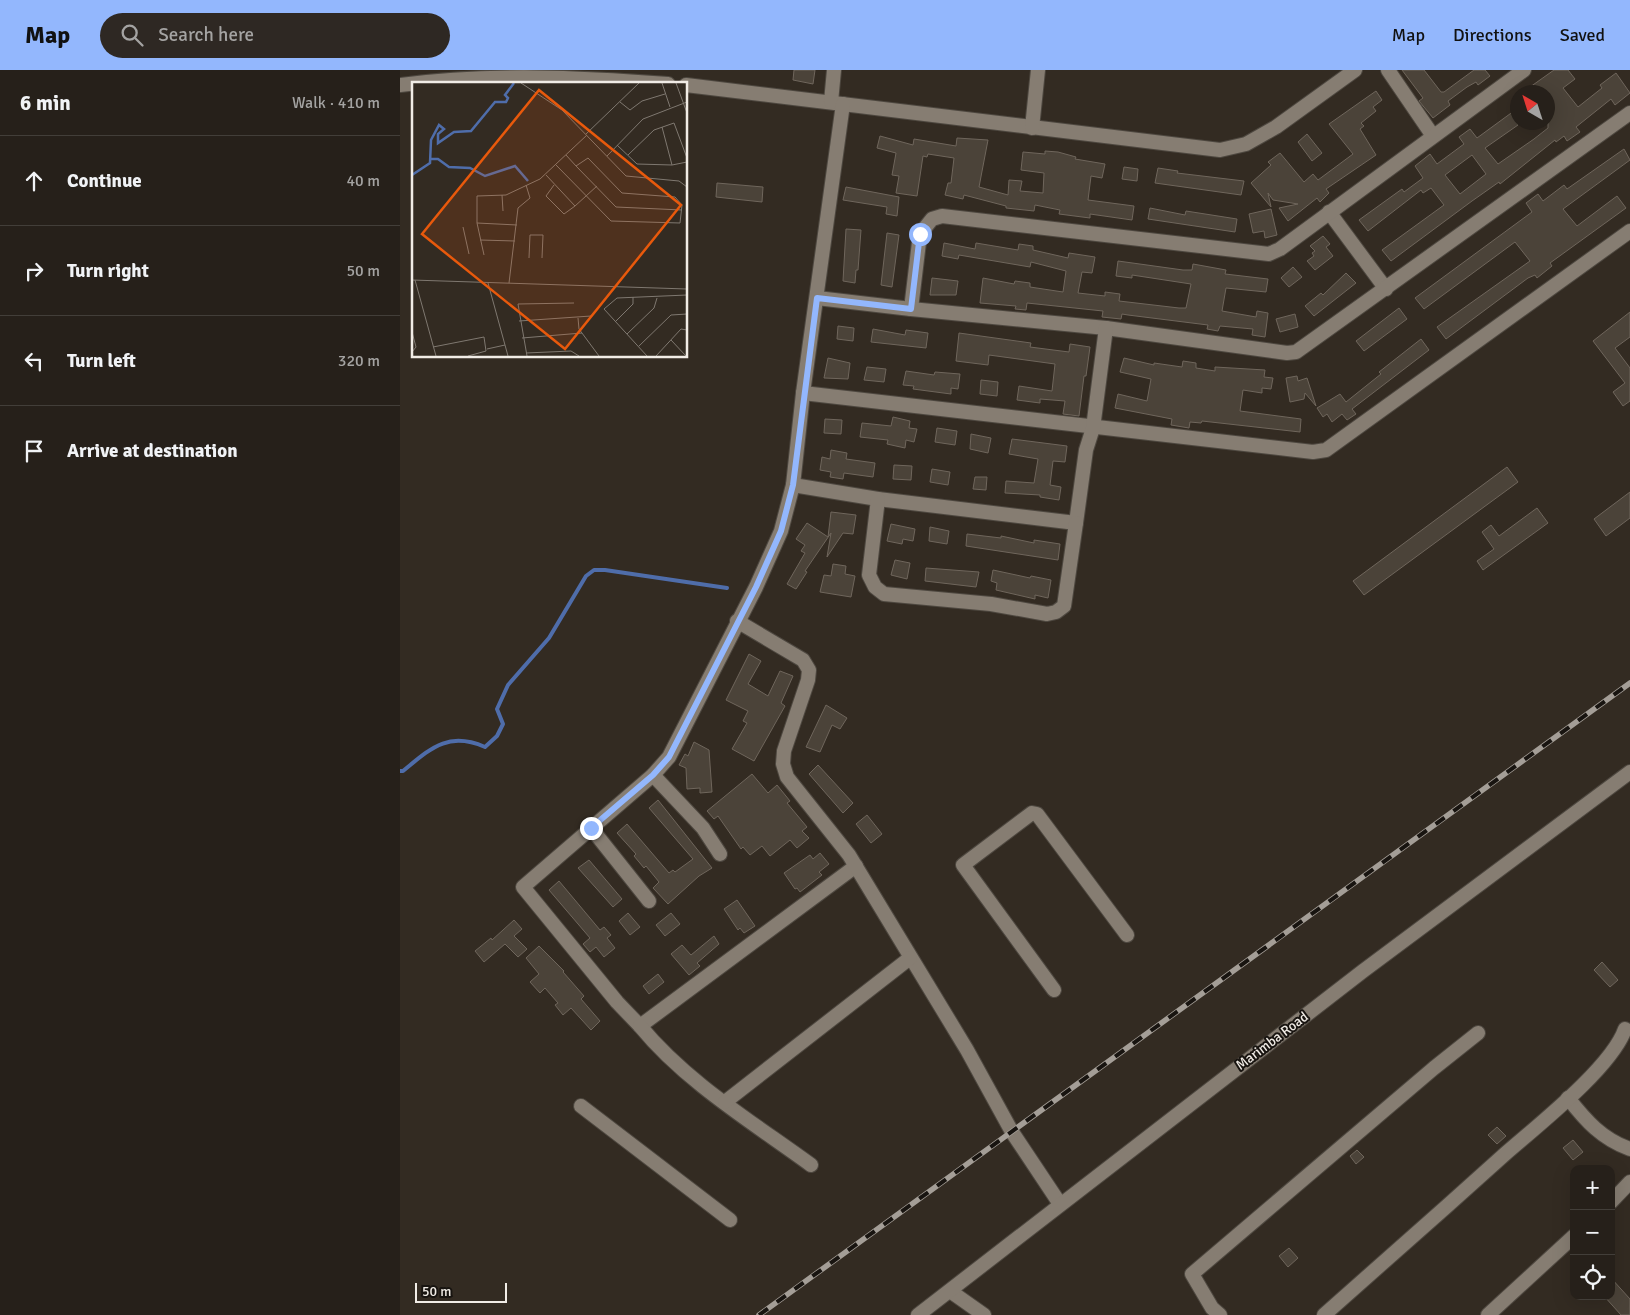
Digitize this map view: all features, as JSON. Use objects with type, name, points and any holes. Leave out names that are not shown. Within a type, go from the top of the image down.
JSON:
[{"type":"street","points":[[811,1165],[725,1102],[655,1045],[522,887],[653,775],[669,757],[756,587],[781,531],[793,485],[803,392],[817,298],[837,103],[834,70]]},
{"type":"street","points":[[1032,128],[1038,70]]},
{"type":"street","points":[[688,85],[1220,150],[1246,144],[1276,127],[1355,70]]},
{"type":"street","points":[[1388,70],[1432,136]]},
{"type":"street","points":[[911,309],[920,234],[932,219],[942,216],[1269,254],[1280,249],[1524,70]]},
{"type":"street","points":[[431,82],[472,78],[606,79],[643,82]]},
{"type":"street","points":[[817,298],[1106,328],[1287,353],[1296,352],[1630,112]]},
{"type":"street","points":[[1329,212],[1386,289]]},
{"type":"street","points":[[803,392],[1093,428],[1313,452],[1326,450],[1630,231]]},
{"type":"street","points":[[878,499],[869,575],[875,587],[884,594],[991,604],[1047,614],[1056,612],[1064,606],[1086,450],[1093,428],[1106,328]]},
{"type":"street","points":[[793,485],[878,499],[1076,523]]},
{"type":"street","points":[[737,621],[803,660],[809,670],[808,680],[784,751],[783,764],[787,777],[849,855],[967,1050],[1012,1132],[1060,1204]]},
{"type":"street","name":"Marimba Road","points":[[918,1315],[1363,971],[1630,772]]},
{"type":"street","points":[[653,775],[703,828],[720,854]]},
{"type":"street","points":[[1054,990],[963,866],[1032,813],[1037,814],[1127,935]]},
{"type":"street","points":[[591,828],[649,902]]},
{"type":"street","points":[[640,1026],[856,866]]},
{"type":"street","points":[[725,1102],[910,958]]},
{"type":"street","points":[[1324,1315],[1568,1098],[1610,1056],[1621,1041],[1624,1029]]},
{"type":"street","points":[[1220,1315],[1212,1308],[1192,1274],[1434,1068],[1478,1033]]},
{"type":"street","points":[[1568,1098],[1590,1125],[1603,1136],[1630,1150]]},
{"type":"street","points":[[581,1106],[730,1220]]},
{"type":"street","points":[[1615,1198],[1630,1182]]},
{"type":"street","points":[[1488,1315],[1570,1240]]},
{"type":"street","points":[[950,1291],[984,1315]]},
{"type":"building","points":[[794,70],[815,70],[813,84],[793,80]]},
{"type":"building","points":[[1402,70],[1424,70],[1441,92],[1444,92],[1474,70],[1485,70],[1490,76],[1478,85],[1476,82],[1467,87],[1448,101],[1450,105],[1433,118],[1419,101],[1423,98]]},
{"type":"building","points":[[1554,70],[1568,70],[1575,79],[1563,88],[1578,107],[1602,88],[1600,85],[1616,73],[1630,93],[1615,105],[1611,99],[1576,127],[1580,132],[1567,141],[1564,136],[1556,142],[1555,140],[1500,184],[1499,182],[1472,201],[1391,261],[1382,250],[1444,205],[1431,188],[1423,193],[1421,190],[1368,231],[1359,220],[1402,189],[1404,192],[1423,178],[1415,166],[1430,154],[1437,164],[1464,144],[1459,137],[1470,129],[1477,138],[1510,114],[1511,130],[1485,148],[1498,164],[1545,130],[1555,130],[1555,85],[1533,85]],"holes":[[[1472,155],[1486,174],[1460,194],[1445,175]]]},
{"type":"building","points":[[1376,91],[1382,100],[1373,107],[1376,111],[1361,123],[1364,126],[1360,129],[1376,155],[1326,189],[1329,193],[1320,202],[1317,198],[1288,221],[1279,208],[1298,204],[1273,200],[1268,193],[1271,207],[1251,183],[1271,165],[1268,162],[1280,153],[1304,182],[1313,174],[1318,180],[1353,154],[1329,124]]},
{"type":"building","points":[[1307,134],[1322,153],[1312,161],[1298,142]]},
{"type":"building","points":[[880,136],[913,145],[914,139],[956,146],[957,138],[988,140],[979,187],[1008,195],[1009,180],[1022,181],[1020,191],[1043,193],[1044,173],[1021,170],[1023,152],[1045,154],[1045,151],[1058,152],[1076,157],[1075,159],[1105,164],[1102,178],[1091,176],[1088,200],[1134,206],[1132,220],[1090,214],[1090,218],[1059,214],[1060,210],[1035,205],[1034,211],[1006,208],[1006,206],[964,195],[963,199],[945,195],[948,183],[951,183],[954,158],[928,154],[927,157],[923,156],[917,196],[896,193],[899,176],[892,175],[896,153],[877,148]]},
{"type":"building","points":[[1624,149],[1630,160],[1563,209],[1577,226],[1617,196],[1626,208],[1550,263],[1552,266],[1537,278],[1535,275],[1528,278],[1446,339],[1437,327],[1530,261],[1515,242],[1424,309],[1415,298],[1532,212],[1526,203],[1538,194],[1543,201],[1564,185],[1567,189]]},
{"type":"building","points":[[1124,167],[1138,169],[1137,181],[1122,179]]},
{"type":"building","points":[[1158,168],[1178,171],[1177,173],[1244,181],[1241,195],[1155,183]]},
{"type":"building","points":[[717,183],[763,187],[762,202],[716,197]]},
{"type":"building","points":[[846,187],[899,197],[897,216],[886,214],[887,207],[843,200]]},
{"type":"building","points":[[1150,208],[1185,215],[1186,211],[1237,219],[1235,232],[1148,219]]},
{"type":"building","points":[[1271,209],[1277,235],[1265,238],[1264,231],[1253,233],[1249,214]]},
{"type":"building","points":[[846,229],[861,230],[858,270],[856,270],[855,283],[843,281]]},
{"type":"building","points":[[887,233],[899,235],[892,287],[881,285]]},
{"type":"building","points":[[1323,236],[1330,244],[1326,247],[1333,256],[1315,270],[1307,261],[1314,256],[1312,253],[1315,251],[1310,246]]},
{"type":"building","points":[[944,243],[975,249],[976,243],[1018,250],[1019,244],[1033,246],[1033,250],[1068,258],[1069,253],[1095,257],[1092,273],[1082,272],[1078,293],[1105,296],[1105,292],[1120,294],[1119,301],[1179,308],[1186,308],[1191,284],[1132,275],[1132,278],[1116,276],[1118,261],[1183,270],[1192,270],[1193,264],[1226,270],[1225,274],[1268,279],[1266,292],[1226,288],[1222,311],[1256,317],[1257,311],[1268,313],[1265,337],[1252,335],[1253,329],[1220,326],[1218,331],[1207,329],[1208,325],[1122,314],[1121,319],[1102,317],[1103,311],[1027,303],[1026,310],[1015,309],[1016,306],[980,303],[983,278],[1014,284],[1015,281],[1030,283],[1030,287],[1063,292],[1066,271],[1031,262],[1030,267],[959,255],[958,259],[942,256]]},
{"type":"building","points":[[1293,267],[1302,277],[1289,287],[1281,278]]},
{"type":"building","points":[[1346,273],[1356,283],[1314,316],[1305,306],[1321,293],[1323,295]]},
{"type":"building","points":[[932,278],[958,281],[956,295],[930,295]]},
{"type":"building","points":[[1399,308],[1407,319],[1364,351],[1356,341]]},
{"type":"building","points":[[1630,312],[1630,337],[1615,348],[1630,368],[1630,401],[1623,406],[1613,392],[1625,383],[1593,341]]},
{"type":"building","points":[[1295,314],[1298,327],[1280,332],[1276,319]]},
{"type":"building","points":[[838,326],[854,328],[853,341],[837,339]]},
{"type":"building","points":[[873,329],[905,335],[906,330],[928,333],[926,348],[871,342]]},
{"type":"building","points":[[959,333],[1031,343],[1030,347],[1069,352],[1070,344],[1090,347],[1079,416],[1063,414],[1065,401],[1040,399],[1040,403],[1017,400],[1019,386],[1052,391],[1055,364],[989,355],[988,365],[956,361]]},
{"type":"building","points":[[1421,339],[1429,350],[1352,409],[1356,414],[1347,420],[1342,414],[1332,422],[1327,414],[1323,417],[1317,408],[1340,394],[1346,402],[1381,374],[1379,372]]},
{"type":"building","points":[[828,358],[850,363],[848,379],[824,378]]},
{"type":"building","points":[[1124,358],[1154,365],[1154,363],[1182,367],[1183,361],[1196,363],[1196,368],[1215,371],[1215,367],[1265,370],[1264,377],[1273,378],[1271,389],[1262,388],[1262,393],[1243,390],[1240,411],[1301,419],[1300,432],[1202,421],[1201,423],[1190,422],[1189,428],[1171,425],[1172,419],[1115,408],[1118,394],[1147,401],[1151,379],[1120,372]]},
{"type":"building","points":[[867,367],[886,369],[884,382],[864,380]]},
{"type":"building","points":[[906,371],[934,375],[935,372],[960,374],[958,389],[951,388],[951,394],[913,389],[914,386],[903,385]]},
{"type":"building","points":[[1297,376],[1298,381],[1307,378],[1316,406],[1305,393],[1304,399],[1290,402],[1286,378]]},
{"type":"building","points":[[981,380],[998,382],[997,396],[980,394]]},
{"type":"building","points":[[893,417],[910,421],[909,428],[917,429],[914,442],[906,440],[905,448],[887,444],[888,440],[860,437],[862,423],[891,426]]},
{"type":"building","points":[[825,419],[842,420],[841,434],[824,433]]},
{"type":"building","points":[[937,428],[957,431],[955,445],[935,442]]},
{"type":"building","points":[[971,434],[991,438],[988,453],[970,449]]},
{"type":"building","points":[[1012,439],[1067,446],[1065,462],[1053,461],[1050,485],[1061,487],[1059,500],[1040,497],[1040,495],[1005,493],[1006,481],[1034,483],[1038,459],[1009,454]]},
{"type":"building","points":[[831,450],[847,453],[846,459],[875,463],[873,477],[844,473],[843,479],[830,477],[831,472],[820,470],[822,457],[830,459]]},
{"type":"building","points":[[894,465],[912,466],[911,480],[893,479]]},
{"type":"building","points":[[1507,467],[1518,482],[1364,595],[1353,581]]},
{"type":"building","points":[[932,469],[950,472],[948,485],[930,482]]},
{"type":"building","points":[[975,477],[987,477],[986,490],[973,489]]},
{"type":"building","points":[[1630,492],[1630,518],[1606,536],[1594,519]]},
{"type":"building","points":[[1537,508],[1548,523],[1483,570],[1477,561],[1494,549],[1482,532],[1491,525],[1499,536]]},
{"type":"building","points":[[831,512],[856,515],[853,534],[843,533],[827,557],[831,533],[805,571],[807,572],[796,589],[787,584],[805,553],[801,551],[805,545],[796,539],[807,523],[828,537]]},
{"type":"building","points":[[891,524],[915,529],[913,541],[903,539],[902,544],[887,541]]},
{"type":"building","points":[[930,527],[949,531],[947,544],[929,541]]},
{"type":"building","points":[[967,534],[1001,538],[1001,536],[1034,543],[1034,540],[1060,544],[1058,560],[966,546]]},
{"type":"building","points":[[895,560],[910,563],[907,579],[891,575]]},
{"type":"building","points":[[833,564],[846,566],[845,574],[855,576],[851,597],[820,592],[824,575],[831,576]]},
{"type":"building","points":[[926,568],[979,572],[976,587],[925,581]]},
{"type":"building","points":[[993,570],[1030,578],[1031,576],[1051,580],[1048,598],[1035,595],[1035,599],[996,590],[997,583],[991,581]]},
{"type":"building","points":[[749,654],[761,661],[748,684],[768,696],[780,671],[793,676],[781,703],[785,706],[754,761],[732,749],[747,723],[743,721],[748,711],[726,700]]},
{"type":"building","points":[[826,705],[847,718],[840,729],[832,725],[820,752],[806,747]]},
{"type":"building","points":[[694,742],[709,750],[712,792],[700,793],[700,788],[687,789],[686,768],[679,765],[685,754],[688,756]]},
{"type":"building","points":[[818,765],[853,803],[843,813],[809,774]]},
{"type":"building","points":[[752,774],[768,793],[777,785],[790,801],[787,803],[807,827],[802,831],[809,838],[797,848],[790,840],[770,856],[762,846],[750,855],[743,847],[741,849],[718,816],[714,819],[707,811]]},
{"type":"building","points":[[658,800],[712,868],[699,876],[668,904],[653,888],[659,882],[646,866],[644,868],[634,856],[636,854],[617,833],[627,824],[669,873],[673,870],[675,872],[693,859],[649,808]]},
{"type":"building","points":[[867,815],[882,834],[871,843],[856,824]]},
{"type":"building","points":[[820,853],[829,864],[819,872],[822,875],[800,892],[797,888],[795,889],[784,873],[810,855],[813,859]]},
{"type":"building","points":[[589,860],[622,899],[613,907],[578,868]]},
{"type":"building","points":[[559,881],[600,930],[604,927],[611,935],[607,938],[615,948],[604,957],[596,947],[590,952],[583,944],[590,938],[549,890]]},
{"type":"building","points":[[737,900],[755,926],[744,933],[740,928],[738,930],[724,909]]},
{"type":"building","points":[[628,913],[640,927],[630,935],[619,921]]},
{"type":"building","points":[[671,913],[680,924],[665,936],[656,925]]},
{"type":"building","points":[[514,920],[522,929],[514,936],[527,949],[518,957],[505,944],[484,962],[475,951],[491,938],[492,940]]},
{"type":"building","points":[[714,936],[719,944],[697,963],[700,966],[689,975],[671,954],[682,945],[691,955]]},
{"type":"building","points":[[539,946],[564,971],[584,996],[581,999],[600,1021],[591,1030],[571,1008],[563,1015],[555,1005],[558,1003],[545,988],[540,993],[530,982],[539,974],[526,958]]},
{"type":"building","points":[[1602,962],[1618,980],[1610,987],[1594,970]]},
{"type":"building","points":[[658,974],[664,982],[649,994],[643,986]]},
{"type":"building","points":[[1497,1127],[1506,1136],[1497,1144],[1488,1135]]},
{"type":"building","points":[[1573,1140],[1583,1152],[1573,1160],[1563,1148]]},
{"type":"building","points":[[1357,1150],[1364,1157],[1356,1164],[1350,1156]]},
{"type":"building","points":[[1289,1248],[1298,1258],[1288,1267],[1279,1256]]},
{"type":"building","points":[[1615,1282],[1630,1299],[1630,1315],[1621,1315],[1608,1300],[1615,1300]]},
{"type":"waterway","points":[[400,771],[403,771],[422,755],[441,744],[450,741],[461,741],[472,742],[485,747],[497,736],[503,724],[497,709],[508,685],[549,638],[586,576],[594,570],[727,588]]},
{"type":"railway","points":[[759,1315],[1630,683]]},
{"type":"route","points":[[591,828],[653,775],[669,757],[767,564],[781,531],[793,485],[803,392],[817,298],[911,309],[920,234]]}]
